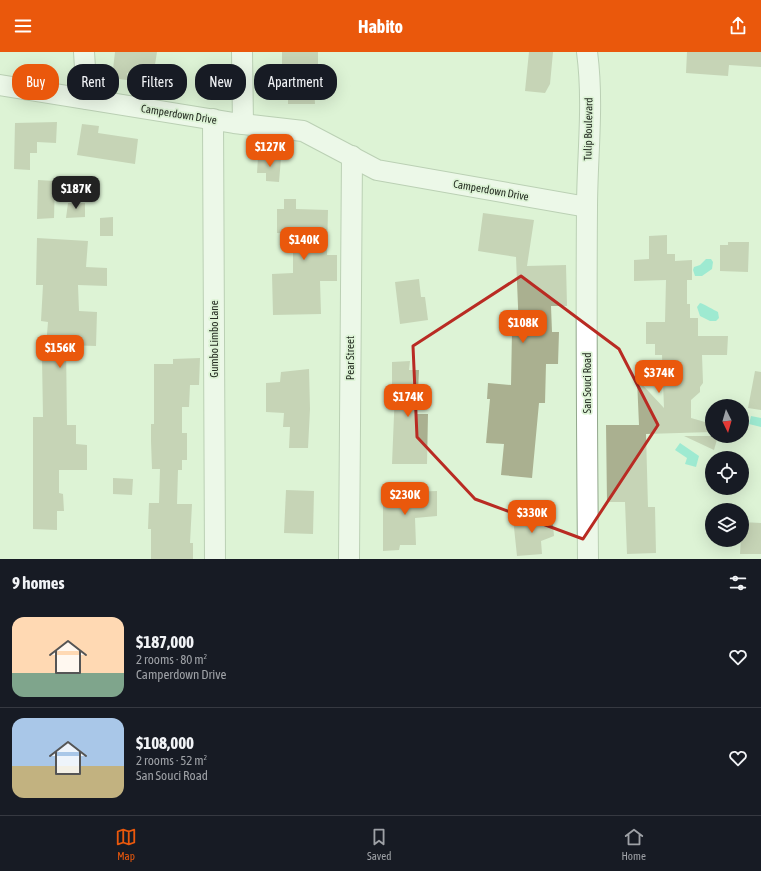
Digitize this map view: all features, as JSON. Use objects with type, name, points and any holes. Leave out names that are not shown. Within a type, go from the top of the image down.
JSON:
[{"type":"street","points":[[84,52],[85,64]]},
{"type":"street","points":[[242,52],[243,124]]},
{"type":"street","name":"Tulip Boulevard","points":[[587,52],[589,69],[587,207]]},
{"type":"street","name":"Camperdown Drive","points":[[0,85],[67,96]]},
{"type":"street","name":"Camperdown Drive","points":[[93,100],[243,124],[303,131],[377,170],[587,207]]},
{"type":"street","name":"Gumbo Limbo Lane","points":[[213,119],[215,559]]},
{"type":"street","name":"Pear Street","points":[[349,559],[352,156]]},
{"type":"street","name":"San Souci Road","points":[[587,207],[588,559]]},
{"type":"highlighted area","points":[[521,276],[619,349],[658,425],[583,539],[475,499],[417,437],[413,346]]},
{"type":"water","points":[[706,259],[711,259],[713,262],[712,269],[702,276],[695,276],[693,270],[694,267],[700,265]]},
{"type":"water","points":[[700,303],[718,312],[719,318],[716,321],[710,321],[700,316],[697,307]]},
{"type":"water","points":[[751,416],[761,418],[761,427],[749,424]]},
{"type":"water","points":[[680,443],[699,456],[696,467],[685,464],[687,458],[675,450]]},
{"type":"building","points":[[115,52],[157,52],[155,64],[127,64],[127,80],[119,79],[119,64],[114,64]]},
{"type":"building","points":[[282,52],[318,52],[318,64],[282,64]]},
{"type":"building","points":[[529,52],[553,52],[550,84],[545,93],[525,91]]},
{"type":"building","points":[[687,52],[761,52],[761,67],[729,65],[728,76],[686,73]]},
{"type":"building","points":[[288,100],[315,100],[315,104],[288,104]]},
{"type":"building","points":[[57,122],[56,143],[37,142],[37,153],[30,153],[30,170],[14,169],[15,123]]},
{"type":"building","points":[[82,124],[99,126],[98,133],[138,139],[135,164],[77,155]]},
{"type":"building","points":[[258,157],[281,158],[279,182],[266,181],[266,173],[257,173]]},
{"type":"building","points":[[38,180],[55,181],[54,218],[37,219]]},
{"type":"building","points":[[284,199],[296,199],[296,209],[328,210],[327,255],[337,255],[337,281],[320,281],[321,314],[273,315],[272,274],[293,273],[293,234],[277,233],[277,209],[284,209]]},
{"type":"building","points":[[68,203],[85,203],[85,217],[66,218]]},
{"type":"building","points":[[483,213],[534,220],[527,266],[566,265],[567,306],[551,306],[552,332],[559,332],[558,364],[546,364],[545,403],[539,403],[532,478],[501,475],[504,444],[486,443],[490,399],[487,399],[488,383],[511,385],[512,331],[519,331],[516,257],[478,251]]},
{"type":"building","points":[[113,217],[113,236],[100,236],[100,218]]},
{"type":"building","points":[[667,235],[667,254],[675,254],[675,261],[692,260],[692,280],[687,280],[687,304],[690,304],[690,318],[698,318],[698,336],[728,336],[727,355],[702,355],[703,383],[700,387],[700,392],[691,400],[691,418],[705,422],[705,432],[646,434],[648,507],[655,507],[656,553],[627,554],[625,502],[607,502],[606,425],[639,425],[637,379],[664,408],[662,355],[655,355],[655,344],[646,344],[646,322],[665,322],[666,280],[634,281],[634,260],[649,259],[649,236]]},
{"type":"building","points":[[37,238],[88,241],[86,267],[107,268],[107,286],[78,285],[79,311],[97,312],[96,346],[66,345],[67,425],[76,425],[76,444],[87,445],[87,470],[59,470],[59,493],[63,494],[64,511],[57,511],[57,530],[33,529],[33,417],[43,417],[42,358],[45,358],[48,322],[41,321],[43,285],[36,285]]},
{"type":"building","points":[[728,242],[749,242],[748,272],[720,271],[720,245],[728,245]]},
{"type":"building","points":[[419,279],[421,297],[425,297],[428,320],[400,324],[395,282]]},
{"type":"building","points":[[200,358],[199,385],[190,385],[189,407],[182,407],[182,433],[187,433],[187,460],[182,460],[182,470],[178,470],[177,504],[192,504],[190,543],[193,543],[193,559],[151,559],[151,529],[148,529],[149,503],[159,503],[160,469],[152,469],[151,424],[154,424],[154,364],[173,364],[173,359]]},
{"type":"building","points":[[410,361],[409,370],[419,370],[417,414],[428,414],[427,464],[392,464],[395,391],[392,390],[392,362]]},
{"type":"building","points":[[309,369],[310,409],[308,448],[289,448],[290,427],[283,427],[284,413],[266,412],[266,383],[280,382],[281,372]]},
{"type":"building","points":[[755,371],[761,372],[761,410],[749,408]]},
{"type":"building","points":[[684,436],[705,436],[705,443],[716,443],[714,450]]},
{"type":"building","points":[[113,478],[133,479],[132,495],[113,494]]},
{"type":"building","points":[[286,490],[314,491],[313,534],[284,533]]},
{"type":"building","points":[[437,491],[437,516],[415,518],[416,545],[400,545],[399,550],[383,551],[383,493]]},
{"type":"building","points":[[552,515],[554,536],[541,541],[542,554],[517,556],[513,518]]},
{"type":"building","points":[[749,522],[761,523],[761,554],[740,554],[740,547],[749,547]]}]
